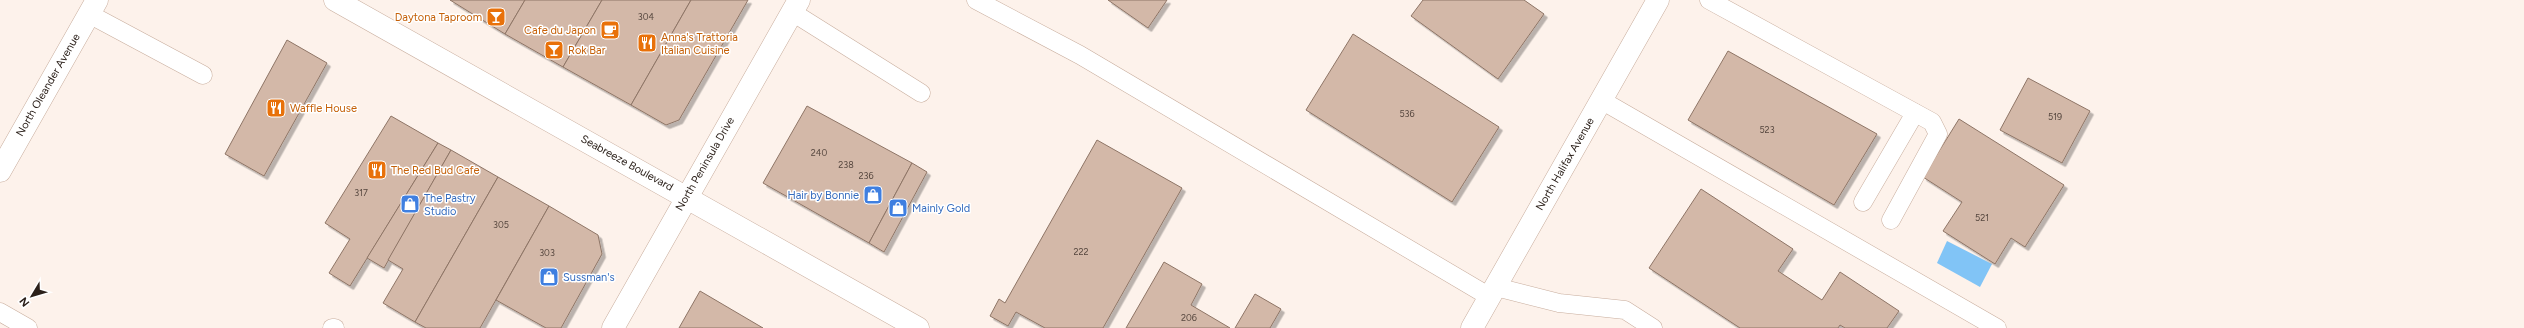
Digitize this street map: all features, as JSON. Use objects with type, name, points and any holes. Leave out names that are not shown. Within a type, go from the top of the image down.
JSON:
[{"type":"street","name":"Seabreeze Boulevard","points":[[335,0],[918,328]]},
{"type":"street","name":"North Halifax Avenue","points":[[1472,328],[1658,0]]},
{"type":"street","name":"North Peninsula Drive","points":[[613,328],[686,197],[796,6]]},
{"type":"street","name":"North Oleander Avenue","points":[[0,171],[93,7]]},
{"type":"lane","points":[[976,0],[1080,55],[1493,292],[1559,303],[1625,310],[1653,328]]},
{"type":"lane","points":[[1709,0],[1932,122],[1938,134],[1891,220]]},
{"type":"lane","points":[[796,6],[921,93]]},
{"type":"lane","points":[[93,7],[203,75]]},
{"type":"lane","points":[[1601,100],[1997,328]]},
{"type":"lane","points":[[1864,202],[1915,113]]},
{"type":"lane","points":[[0,312],[28,328]]},
{"type":"water","points":[[1947,241],[1992,264],[1980,287],[1937,263]]},
{"type":"pier","points":[[2524,181],[2524,328],[2420,328],[2456,292]]},
{"type":"building","name":"Daytona Taproom","points":[[450,0],[525,0],[505,34]]},
{"type":"building","name":"Rok Bar","points":[[525,0],[602,0],[563,67],[505,34]]},
{"type":"building","points":[[602,0],[691,0],[631,105],[563,67]]},
{"type":"building","points":[[691,0],[748,0],[679,120],[666,125],[631,105]]},
{"type":"building","points":[[1108,0],[1167,0],[1148,28]]},
{"type":"building","points":[[1423,0],[1524,0],[1544,14],[1498,79],[1411,16]]},
{"type":"building","points":[[1353,34],[1499,127],[1452,202],[1306,110]]},
{"type":"building","name":"Waffle House","points":[[287,40],[327,63],[264,176],[225,154]]},
{"type":"building","points":[[1728,51],[1877,134],[1834,205],[1688,120]]},
{"type":"building","points":[[2028,78],[2090,111],[2062,163],[2000,130]]},
{"type":"building","points":[[807,106],[912,163],[869,243],[763,183]]},
{"type":"building","points":[[391,116],[438,143],[350,286],[329,273],[350,239],[325,223]]},
{"type":"building","points":[[1959,119],[2064,185],[2025,247],[2011,238],[1995,264],[1943,231],[1962,202],[1923,177]]},
{"type":"building","points":[[1097,140],[1182,188],[1103,328],[1045,328],[1016,312],[1008,326],[990,316],[999,299],[1005,303]]},
{"type":"building","name":"The Pastry Studio","points":[[438,143],[451,150],[384,268],[367,258]]},
{"type":"building","points":[[451,150],[498,177],[415,322],[383,303],[403,269],[388,260]]},
{"type":"building","name":"Mainly Gold","points":[[912,163],[927,172],[884,252],[869,243]]},
{"type":"building","points":[[498,177],[549,206],[480,328],[426,328],[415,322]]},
{"type":"building","points":[[1701,189],[1793,249],[1778,271],[1822,300],[1840,272],[1899,311],[1887,328],[1845,328],[1840,325],[1838,328],[1740,328],[1649,268]]},
{"type":"building","name":"Sussman's","points":[[549,206],[598,235],[602,254],[561,328],[546,328],[496,300]]},
{"type":"building","points":[[1164,262],[1202,284],[1191,305],[1230,328],[1126,328]]},
{"type":"building","points":[[700,291],[763,328],[679,328]]},
{"type":"building","points":[[1255,294],[1281,309],[1270,328],[1235,328]]},
{"type":"place","name":"Daytona Taproom","points":[[496,17]]},
{"type":"place","name":"Cafe du Japon","points":[[610,30]]},
{"type":"place","name":"Anna's Trattoria Italian Cuisine","points":[[647,43]]},
{"type":"place","name":"Rok Bar","points":[[554,50]]},
{"type":"place","name":"Waffle House","points":[[276,108]]},
{"type":"place","name":"The Red Bud Cafe","points":[[377,170]]},
{"type":"place","name":"Hair by Bonnie","points":[[873,195]]},
{"type":"place","name":"The Pastry Studio","points":[[410,204]]},
{"type":"place","name":"Mainly Gold","points":[[898,208]]},
{"type":"place","name":"Sussman's","points":[[549,277]]}]
